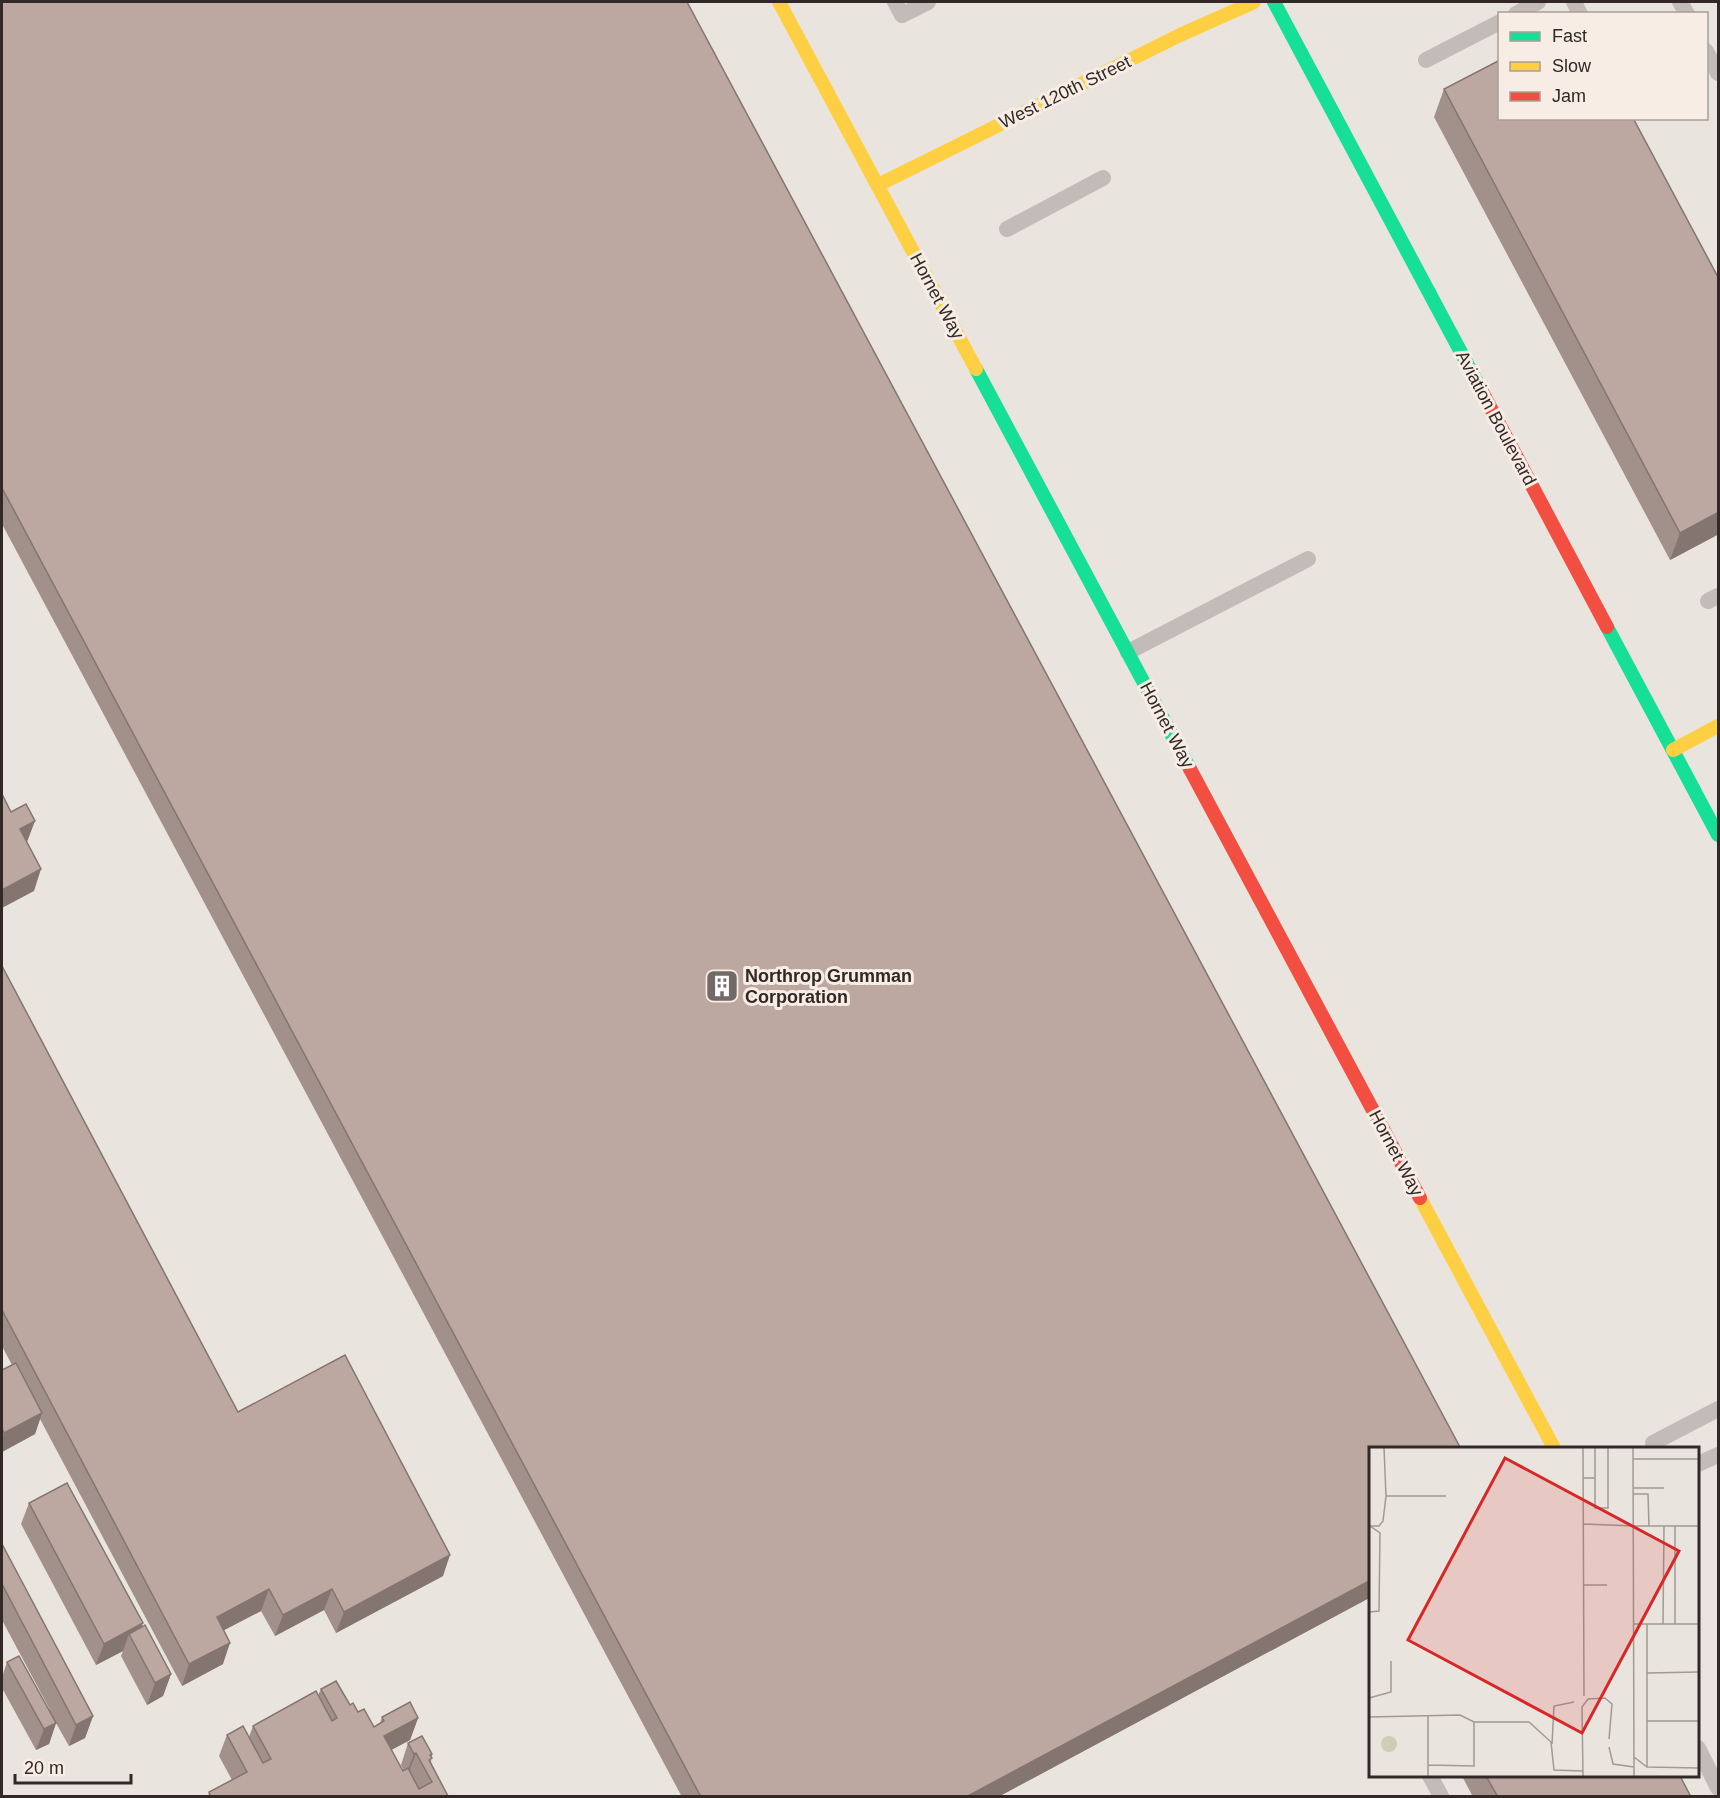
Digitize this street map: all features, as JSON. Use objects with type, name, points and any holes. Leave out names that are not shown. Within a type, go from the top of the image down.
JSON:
[{"type":"street","name":"Hornet Way","points":[[779,2],[1553,1447]]},
{"type":"street","name":"West 120th Street","points":[[878,185],[1180,35],[1254,2]]},
{"type":"street","name":"Aviation Boulevard","points":[[1274,2],[1719,835]]},
{"type":"street","points":[[1673,750],[1719,726]]},
{"type":"lane","points":[[895,2],[902,15],[928,2]]},
{"type":"lane","points":[[1519,12],[1538,2]]},
{"type":"lane","points":[[1426,60],[1498,23]]},
{"type":"lane","points":[[1708,53],[1719,73]]},
{"type":"lane","points":[[1007,229],[1103,178]]},
{"type":"lane","points":[[1128,652],[1308,559]]},
{"type":"lane","points":[[1653,1443],[1719,1409]]},
{"type":"lane","points":[[1699,1464],[1719,1455]]},
{"type":"lane","points":[[1699,1750],[1719,1788]]},
{"type":"lane","points":[[1431,1777],[1441,1797]]},
{"type":"building","name":"Northrop Grumman Corporation","points":[[2,2],[687,2],[1460,1447],[1369,1447],[1369,1581],[966,1797],[701,1797],[2,488]]},
{"type":"building","points":[[1498,61],[1498,120],[1634,120],[1719,279],[1719,512],[1680,533],[1444,89]]},
{"type":"building","points":[[2,794],[11,812],[26,804],[35,821],[20,829],[41,869],[2,890]]},
{"type":"building","points":[[2,966],[238,1412],[345,1355],[450,1555],[344,1612],[332,1589],[283,1615],[269,1589],[217,1617],[230,1643],[189,1664],[2,1310]]},
{"type":"building","points":[[16,1363],[42,1413],[4,1433],[2,1428],[2,1370]]},
{"type":"building","points":[[67,1483],[143,1623],[104,1644],[29,1503]]},
{"type":"building","points":[[2,1544],[93,1716],[76,1725],[2,1584]]},
{"type":"building","points":[[145,1625],[171,1674],[155,1683],[129,1634]]},
{"type":"building","points":[[19,1656],[56,1723],[44,1729],[7,1662]]},
{"type":"building","points":[[336,1681],[350,1705],[353,1703],[358,1712],[364,1709],[374,1727],[384,1721],[382,1717],[410,1702],[418,1718],[384,1736],[403,1771],[408,1768],[419,1789],[432,1782],[408,1743],[422,1736],[432,1754],[429,1760],[448,1796],[211,1797],[209,1792],[247,1772],[227,1735],[243,1726],[263,1763],[271,1759],[253,1726],[316,1691],[332,1721],[337,1718],[321,1689]]},
{"type":"building","points":[[1487,1777],[1681,1777],[1691,1797],[1498,1797]]},
{"type":"traffic: fast","points":[[1274,2],[1479,386]]},
{"type":"traffic: fast","points":[[976,369],[1190,769]]},
{"type":"traffic: fast","points":[[1607,627],[1718,835]]},
{"type":"traffic: slow","points":[[779,2],[976,369]]},
{"type":"traffic: slow","points":[[878,185],[1180,35],[1254,2]]},
{"type":"traffic: slow","points":[[1673,750],[1718,726]]},
{"type":"traffic: slow","points":[[1420,1198],[1553,1447]]},
{"type":"traffic: jam","points":[[1479,386],[1607,627]]},
{"type":"traffic: jam","points":[[1190,769],[1420,1198]]},
{"type":"place","name":"Northrop Grumman Corporation","points":[[722,986]]}]
